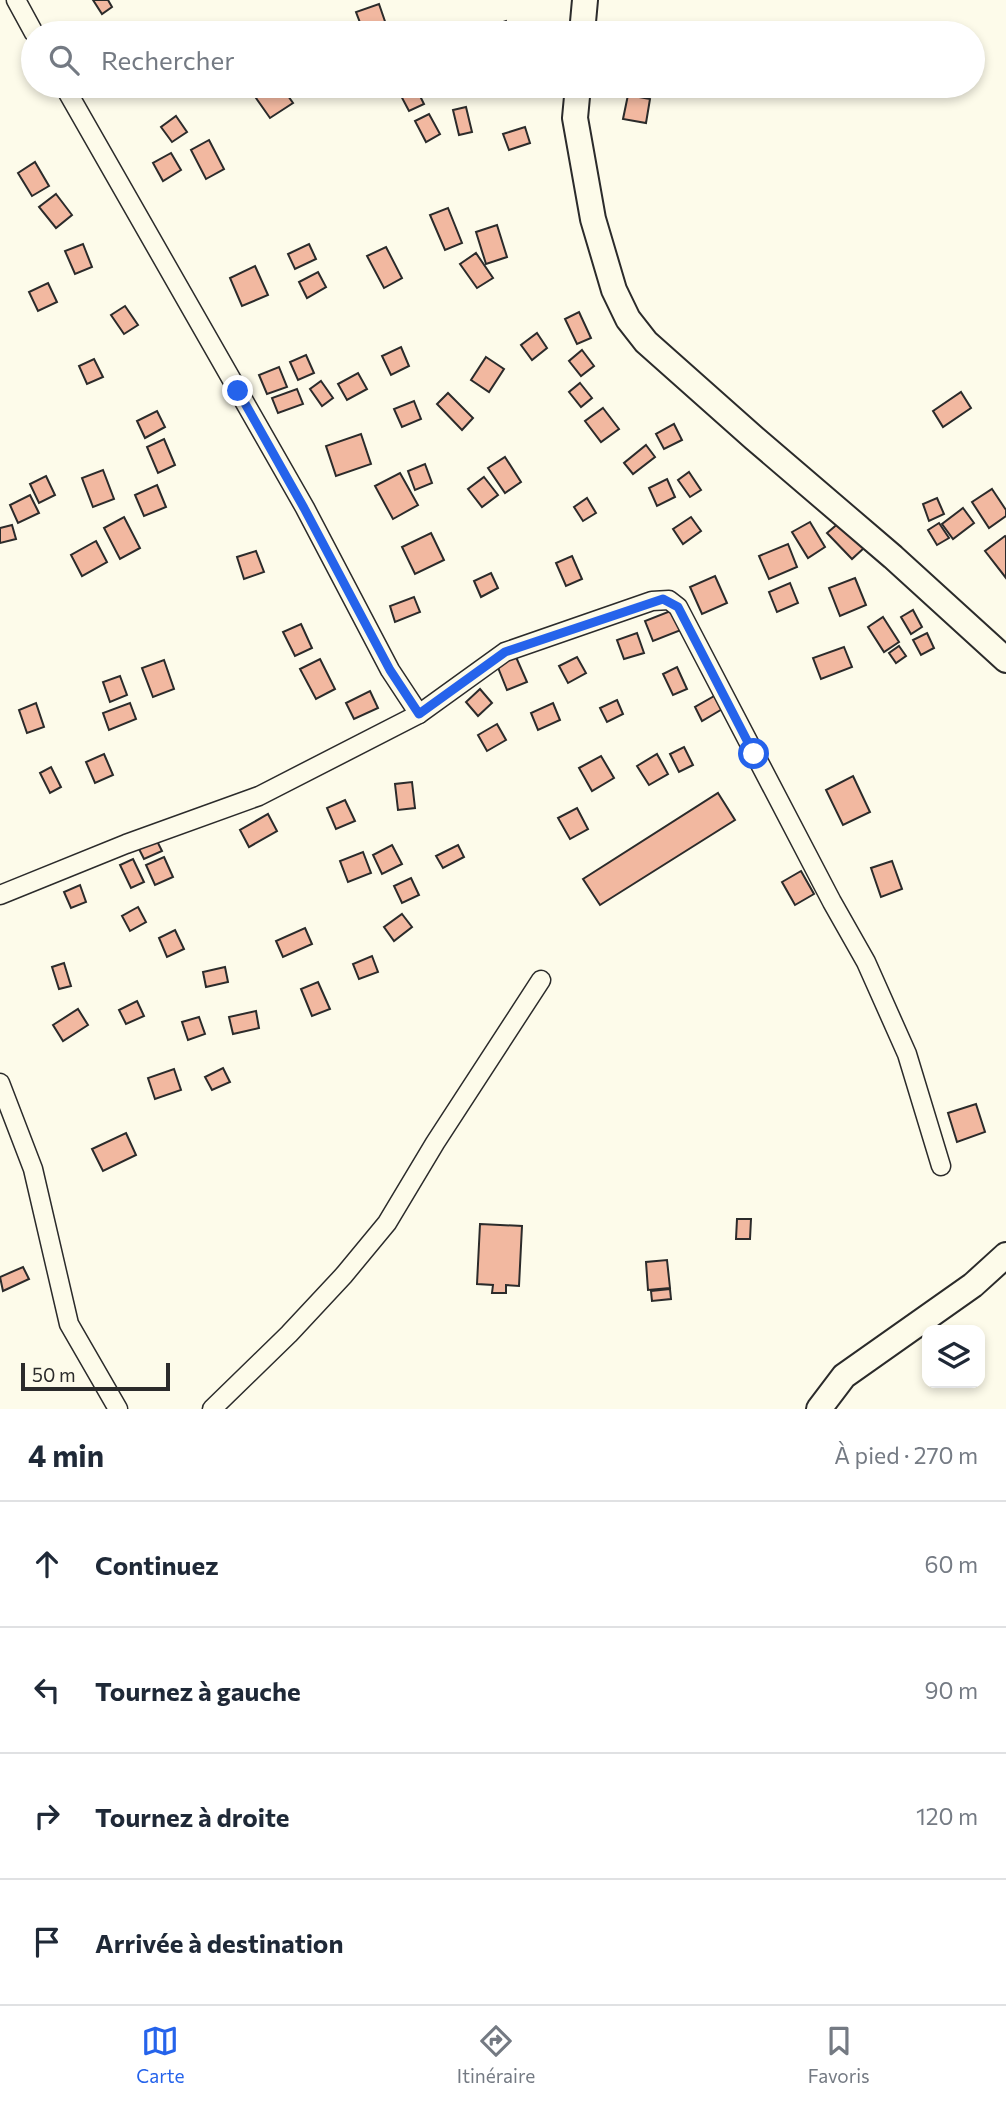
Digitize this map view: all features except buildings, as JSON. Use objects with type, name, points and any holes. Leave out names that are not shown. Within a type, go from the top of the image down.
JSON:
[{"type":"main road","points":[[583,21],[584,0]]},
{"type":"main road","points":[[577,98],[575,118],[593,219],[614,290],[628,319],[646,342],[754,439],[894,557],[1006,660]]},
{"type":"main road","points":[[819,1409],[844,1376],[973,1285],[1006,1255]]},
{"type":"street","points":[[19,1],[28,21]]},
{"type":"street","points":[[71,98],[304,508],[390,670],[419,714]]},
{"type":"street","points":[[0,895],[126,844],[259,796],[419,714],[505,652],[652,601],[669,600],[678,607],[818,877],[866,962],[907,1054],[941,1166]]},
{"type":"street","points":[[212,1409],[289,1334],[344,1275],[387,1223],[435,1143],[541,980]]},
{"type":"street","points":[[0,1083],[33,1168],[69,1324],[118,1409]]},
{"type":"route","points":[[238,391],[390,670],[419,714],[505,652],[663,599],[678,607],[754,754]]}]
